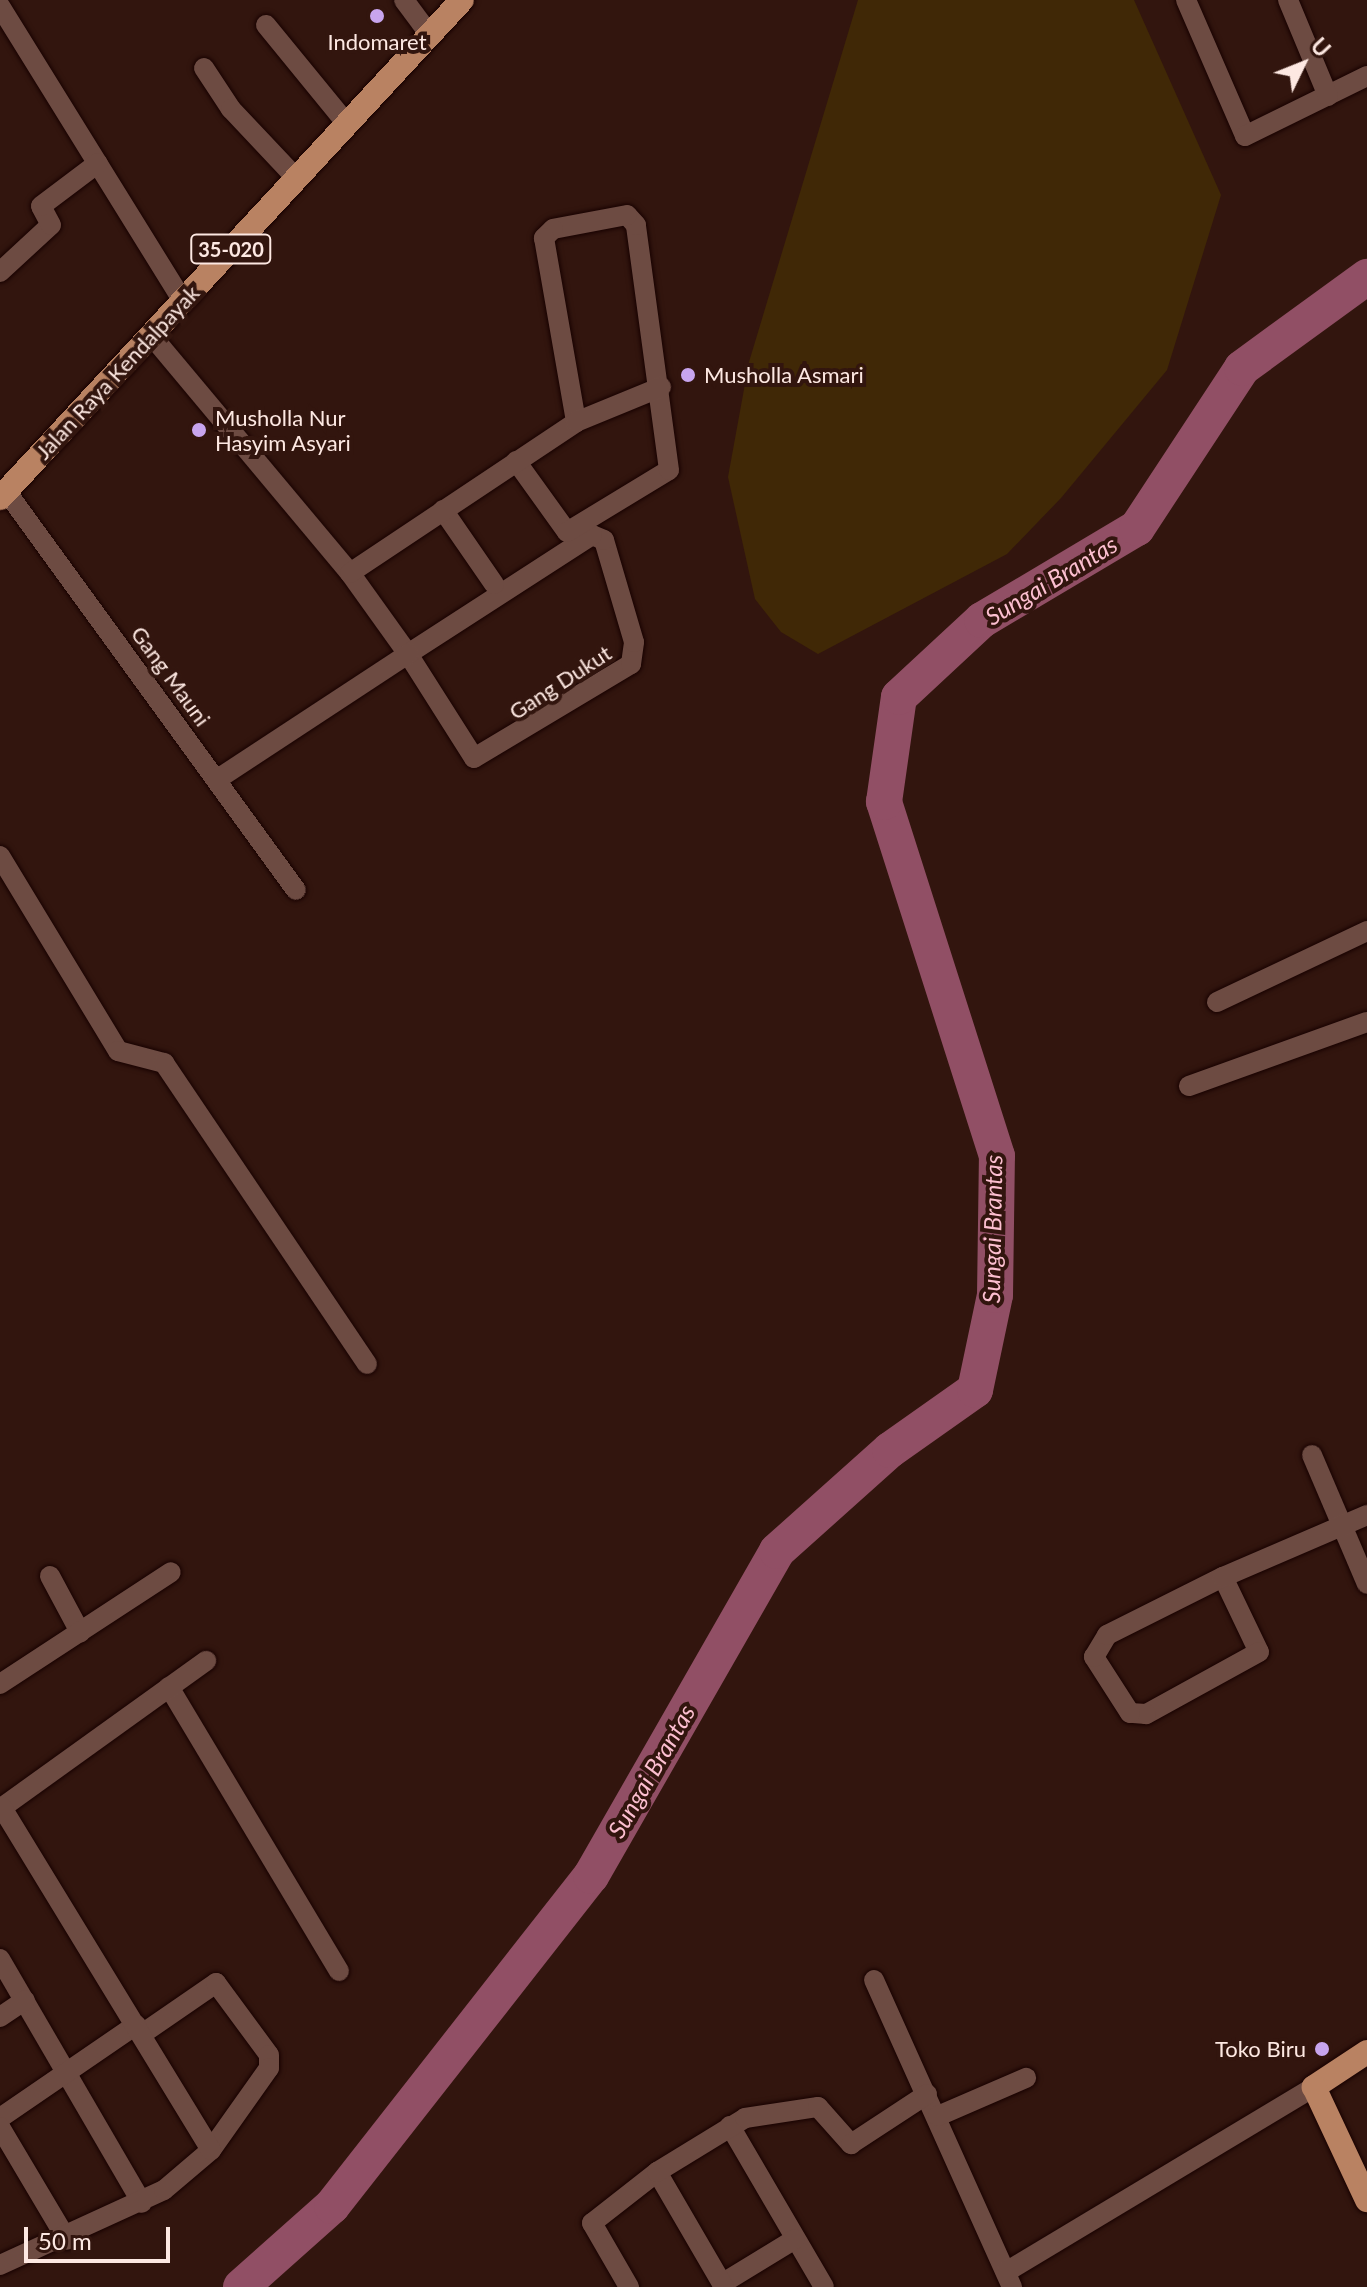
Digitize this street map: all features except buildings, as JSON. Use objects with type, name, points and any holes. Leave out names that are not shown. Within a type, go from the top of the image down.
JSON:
[{"type":"main road","name":"Jalan Raya Kendalpayak","points":[[3,494],[462,0]]},
{"type":"main road","points":[[1367,2052],[1314,2087],[1367,2200]]},
{"type":"street","points":[[404,0],[430,35]]},
{"type":"street","points":[[1186,0],[1245,136],[1367,76]]},
{"type":"street","points":[[1288,0],[1328,96]]},
{"type":"street","points":[[0,6],[183,301]]},
{"type":"street","points":[[266,25],[347,124]]},
{"type":"street","points":[[204,68],[296,178]]},
{"type":"street","points":[[0,272],[51,225],[41,206],[98,163]]},
{"type":"street","points":[[516,461],[562,530],[573,531],[669,470],[661,387],[632,218],[553,229],[544,238],[576,422]]},
{"type":"street","points":[[151,335],[350,573],[408,654],[218,779]]},
{"type":"street","points":[[350,573],[576,422],[661,387]]},
{"type":"street","name":"Gang Mauni","points":[[3,494],[218,779],[296,890]]},
{"type":"street","points":[[443,510],[494,584]]},
{"type":"street","name":"Gang Dukut","points":[[592,535],[604,540],[634,642],[631,664],[483,759],[469,752],[408,654],[592,535]]},
{"type":"street","points":[[0,856],[118,1051],[164,1063],[367,1364]]},
{"type":"street","points":[[1217,1002],[1367,931]]},
{"type":"street","points":[[1189,1086],[1367,1022]]},
{"type":"street","points":[[1312,1455],[1367,1584]]},
{"type":"street","points":[[1223,1577],[1259,1652],[1146,1714],[1130,1713],[1094,1657],[1097,1647],[1223,1577],[1367,1515]]},
{"type":"street","points":[[3,1676],[80,1632],[171,1572]]},
{"type":"street","points":[[50,1576],[80,1632]]},
{"type":"street","points":[[206,1661],[1,1808],[211,2150]]},
{"type":"street","points":[[169,1687],[339,1971]]},
{"type":"street","points":[[0,1959],[142,2203]]},
{"type":"street","points":[[874,1980],[938,2116],[1009,2280],[1314,2087]]},
{"type":"street","points":[[0,2118],[66,2071],[216,1983],[269,2055],[269,2068],[211,2150],[142,2203],[67,2240],[0,2265]]},
{"type":"street","points":[[0,2017],[25,2000]]},
{"type":"street","points":[[938,2116],[1026,2078]]},
{"type":"street","points":[[620,2284],[592,2223],[657,2172],[730,2126],[818,2107],[851,2144],[927,2094]]},
{"type":"street","points":[[730,2126],[824,2287]]},
{"type":"street","points":[[0,2127],[67,2240]]},
{"type":"street","points":[[657,2172],[723,2285],[795,2239]]},
{"type":"shaded area","points":[[858,0],[1134,0],[1221,195],[1167,370],[1061,498],[1007,554],[818,654],[781,632],[755,599],[728,477],[749,362]]},
{"type":"waterway","name":"Sungai Brantas","points":[[241,2287],[332,2206],[591,1876],[777,1551],[890,1450],[975,1390],[995,1295],[997,1156],[884,802],[899,697],[982,620],[1137,528],[1242,368],[1367,277]]},
{"type":"place","name":"Indomaret","points":[[377,16]]},
{"type":"place","name":"Musholla Asmari","points":[[688,375]]},
{"type":"place","name":"Musholla Nur Hasyim Asyari","points":[[199,430]]},
{"type":"place","name":"Toko Biru","points":[[1322,2049]]}]
